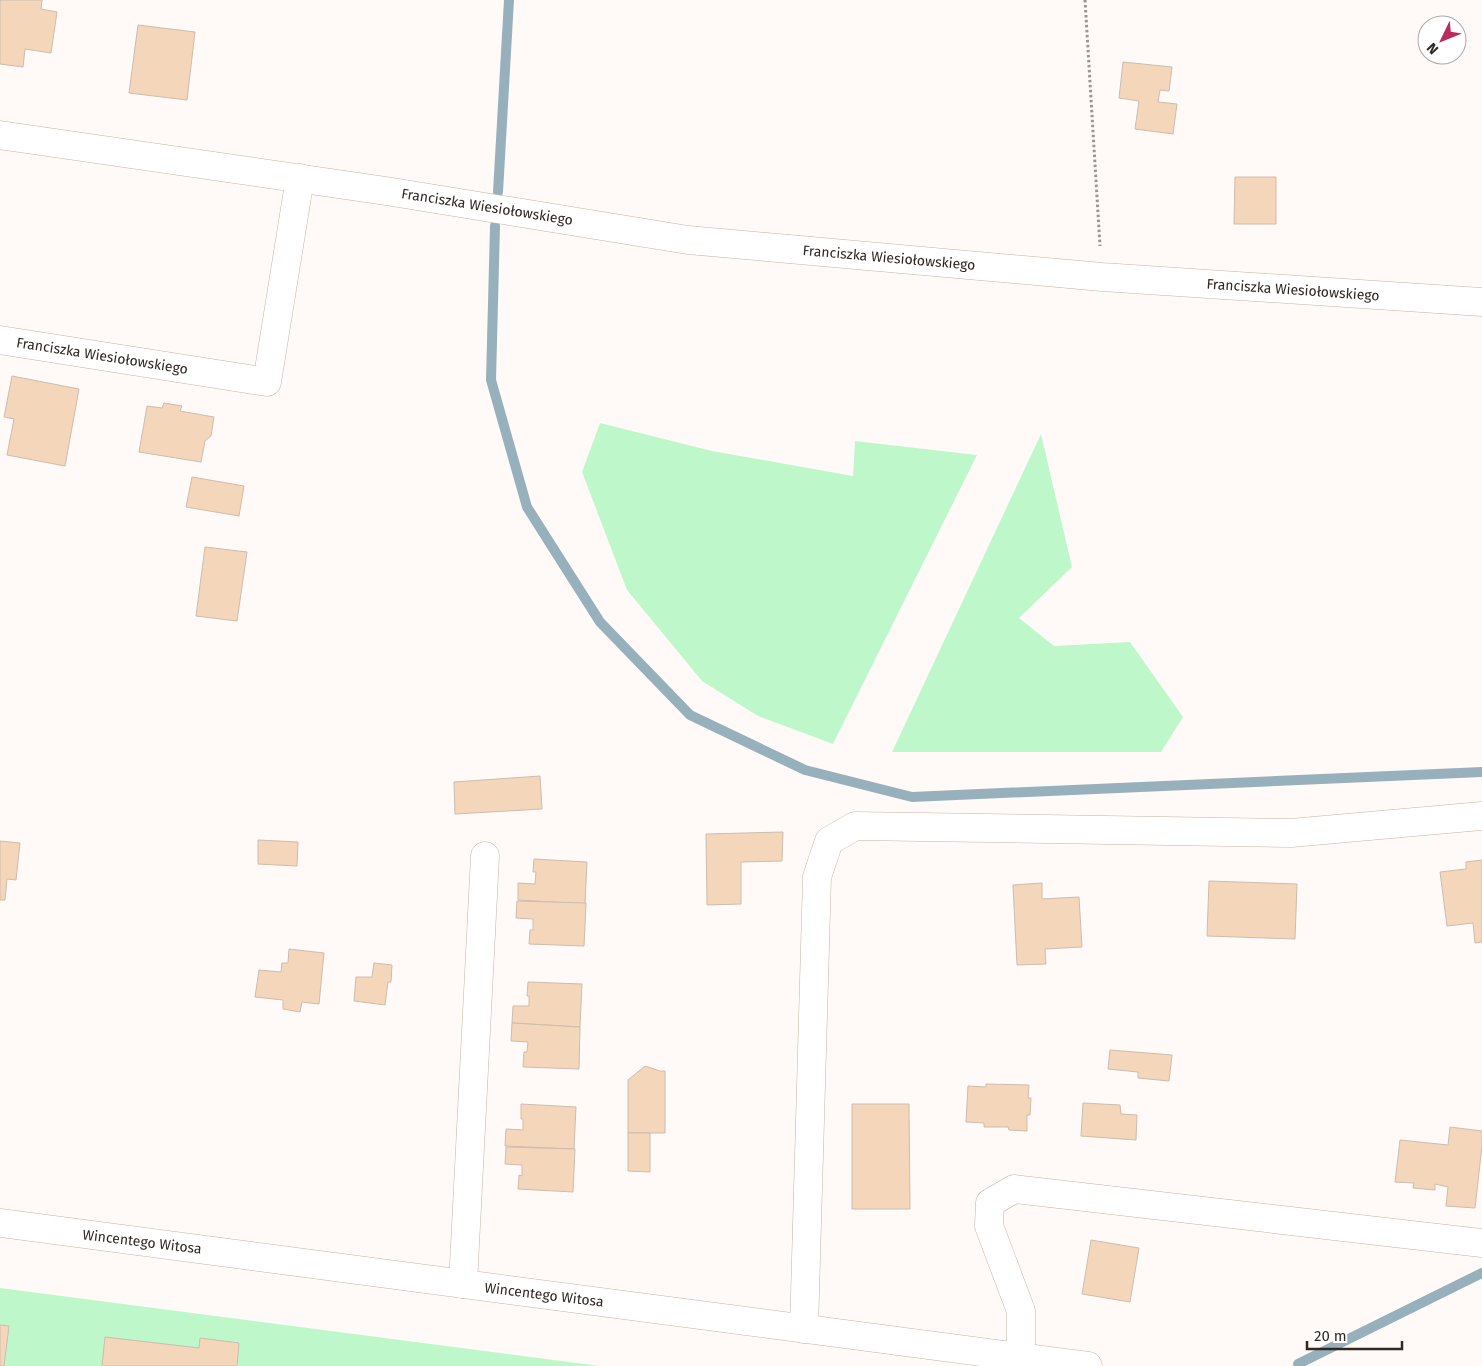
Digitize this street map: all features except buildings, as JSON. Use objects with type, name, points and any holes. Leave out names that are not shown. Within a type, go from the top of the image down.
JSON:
[{"type":"street","name":"Franciszka Wiesiołowskiego","points":[[0,135],[300,178],[688,240],[1102,277],[1482,302]]},
{"type":"street","name":"Franciszka Wiesiołowskiego","points":[[0,340],[267,382],[300,178]]},
{"type":"street","points":[[804,1329],[817,878],[829,841],[855,826],[1291,833],[1482,816]]},
{"type":"street","points":[[463,1284],[485,856]]},
{"type":"street","points":[[1021,1357],[1020,1311],[989,1226],[990,1203],[1014,1189],[1482,1243]]},
{"type":"street","name":"Wincentego Witosa","points":[[0,1224],[1088,1366]]},
{"type":"path","points":[[1085,0],[1102,277]]},
{"type":"green space","points":[[600,423],[712,451],[853,476],[855,441],[977,455],[833,744],[758,716],[702,681],[627,590],[582,472]]},
{"type":"green space","points":[[1041,434],[1072,567],[1019,618],[1054,646],[1130,642],[1183,717],[1161,752],[892,752]]},
{"type":"green space","points":[[0,1288],[600,1366],[0,1366]]},
{"type":"waterway","points":[[498,192],[509,0]]},
{"type":"waterway","points":[[495,226],[491,380],[527,507],[600,622],[690,715],[805,770],[912,797],[1482,772]]},
{"type":"waterway","points":[[1298,1364],[1482,1273]]}]
